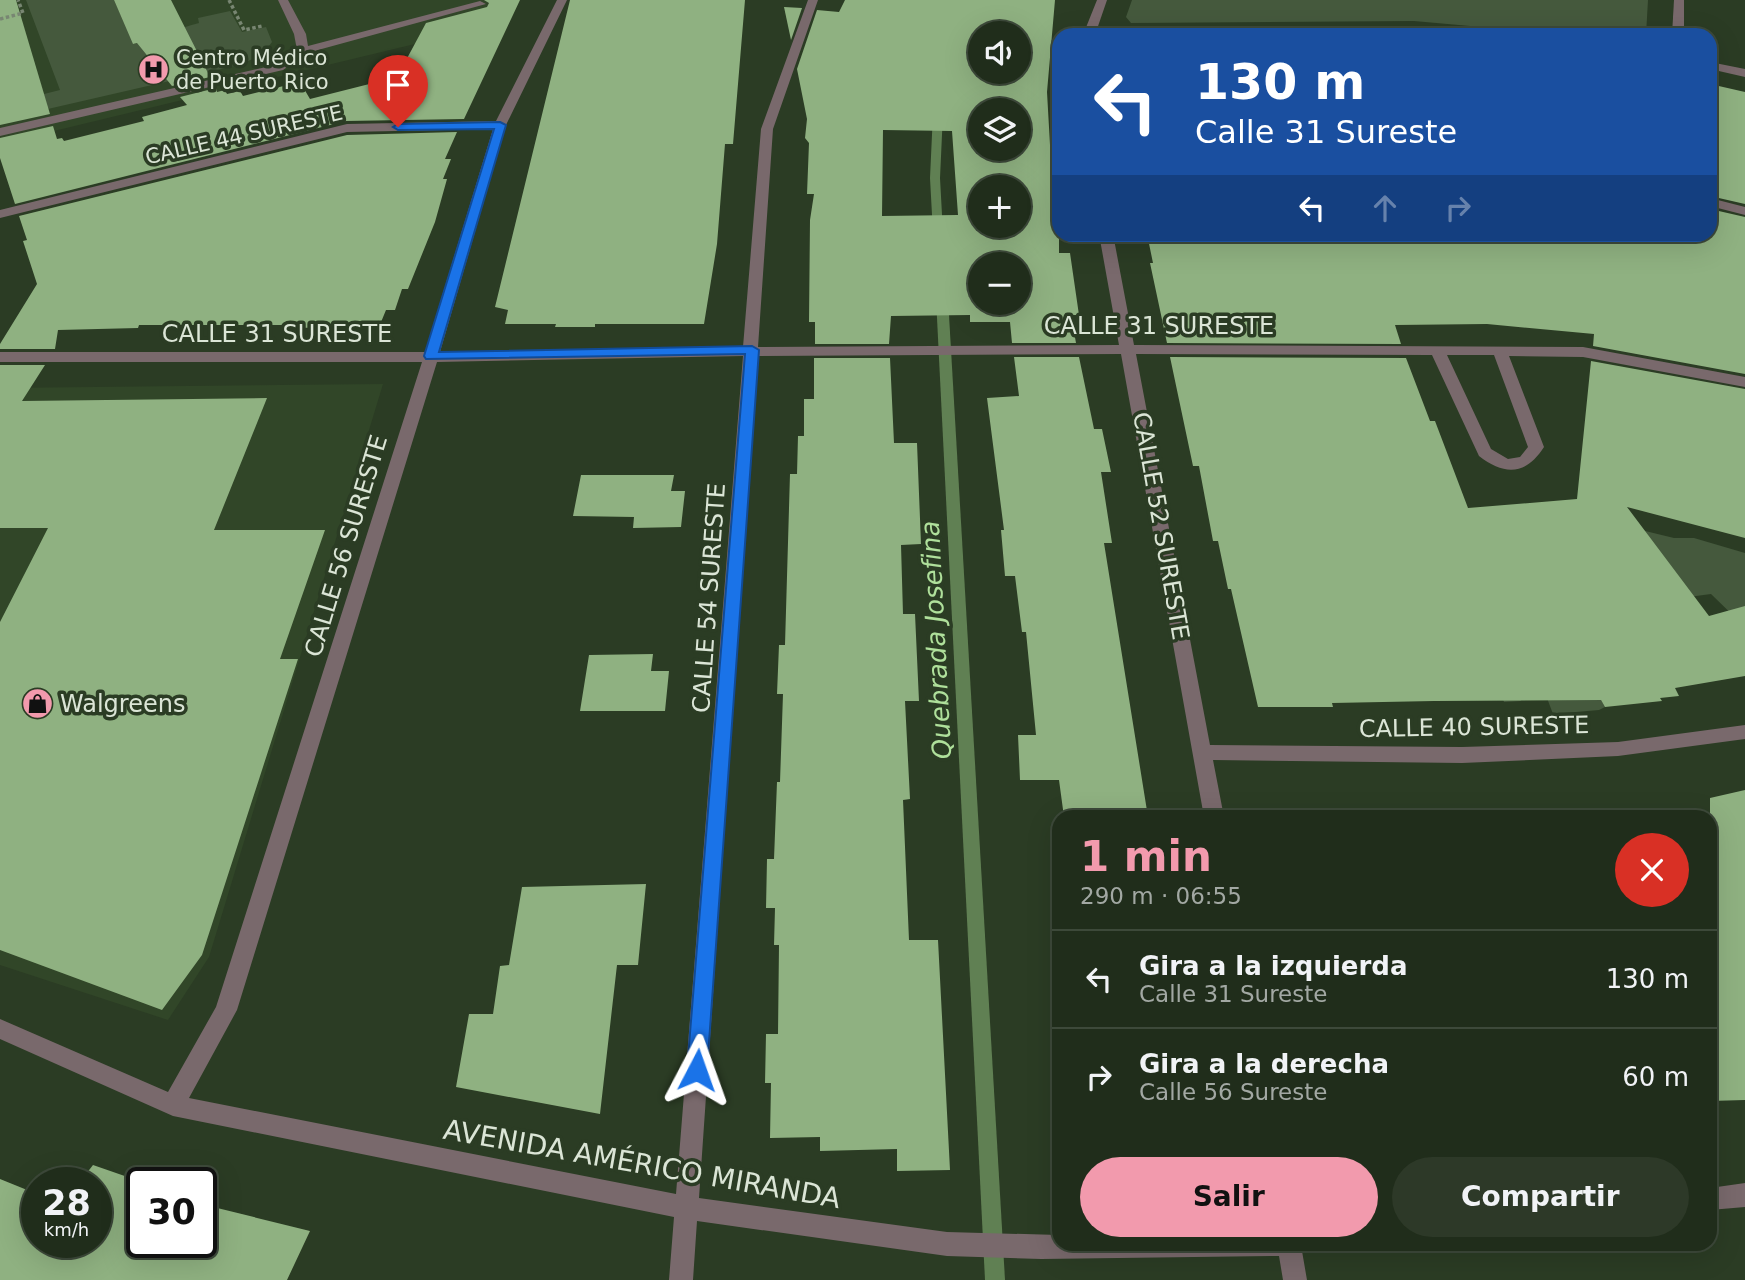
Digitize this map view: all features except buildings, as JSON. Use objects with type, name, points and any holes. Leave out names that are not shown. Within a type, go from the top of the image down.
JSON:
[{"type":"street","points":[[283,0],[300,34],[303,51]]},
{"type":"street","name":"CALLE 56 SURESTE","points":[[173,1105],[226,1010],[431,356],[500,125],[562,0]]},
{"type":"street","name":"CALLE 54 SURESTE","points":[[681,1280],[767,129],[813,0]]},
{"type":"street","points":[[1092,28],[1102,0]]},
{"type":"street","points":[[1678,28],[1679,0]]},
{"type":"street","points":[[0,132],[279,68],[303,51],[480,4]]},
{"type":"street","points":[[1717,67],[1745,73]]},
{"type":"street","name":"CALLE 44 SURESTE","points":[[0,214],[347,128],[500,125]]},
{"type":"street","points":[[1717,204],[1745,211]]},
{"type":"street","name":"CALLE 52 SURESTE","points":[[1108,242],[1213,810]]},
{"type":"street","name":"CALLE 31 SURESTE","points":[[0,357],[431,356],[921,349],[1583,352],[1745,382]]},
{"type":"street","points":[[1437,350],[1485,453],[1494,461],[1519,465],[1530,459],[1536,447],[1500,351]]},
{"type":"street","name":"CALLE 40 SURESTE","points":[[1203,752],[1462,755],[1618,749],[1745,732]]},
{"type":"street","name":"AVENIDA AMÉRICO MIRANDA","points":[[0,1029],[173,1105],[687,1208],[947,1244],[1052,1247]]},
{"type":"street","points":[[1717,1198],[1745,1195]]},
{"type":"street","points":[[1291,1251],[1296,1280]]},
{"type":"path","points":[[0,19],[23,13],[18,0]]},
{"type":"shaded area","name":"Centro Médico de Puerto Rico","points":[[0,0],[515,0],[506,22],[0,144]]},
{"type":"shaded area","points":[[26,0],[114,0],[134,44],[199,23],[198,18],[230,11],[242,32],[266,27],[272,42],[262,55],[239,65],[0,120],[0,105],[60,90]]},
{"type":"shaded area","points":[[1132,0],[1648,0],[1646,28],[1492,28],[1414,21],[1131,23],[1126,17]]},
{"type":"shaded area","points":[[383,384],[209,957],[168,1020],[0,965],[0,388]]},
{"type":"shaded area","points":[[1577,501],[1635,537],[1637,529],[1674,538],[1694,538],[1745,553],[1745,627],[1711,594],[1651,602],[1670,628],[1641,632],[1628,612],[1556,618],[1605,707],[1599,710],[1553,714],[1544,690],[1572,690],[1542,616],[1490,616],[1521,701],[1504,702],[1500,691],[1490,690],[1463,616],[1407,616],[1404,604],[1364,604],[1345,536],[1392,570],[1416,556],[1425,564],[1413,572],[1422,578],[1418,591],[1430,604],[1492,604],[1493,592],[1548,601],[1556,606],[1621,599],[1568,508]]},
{"type":"waterway","name":"Quebrada Josefina","points":[[938,113],[935,178],[938,233]]},
{"type":"waterway","name":"Quebrada Josefina","points":[[942,298],[995,1280]]},
{"type":"place","name":"Centro Médico de Puerto Rico","points":[[153,70]]},
{"type":"place","name":"Walgreens","points":[[37,704]]},
{"type":"route","points":[[398,127],[500,125],[431,356],[752,350],[697,1070]]}]
